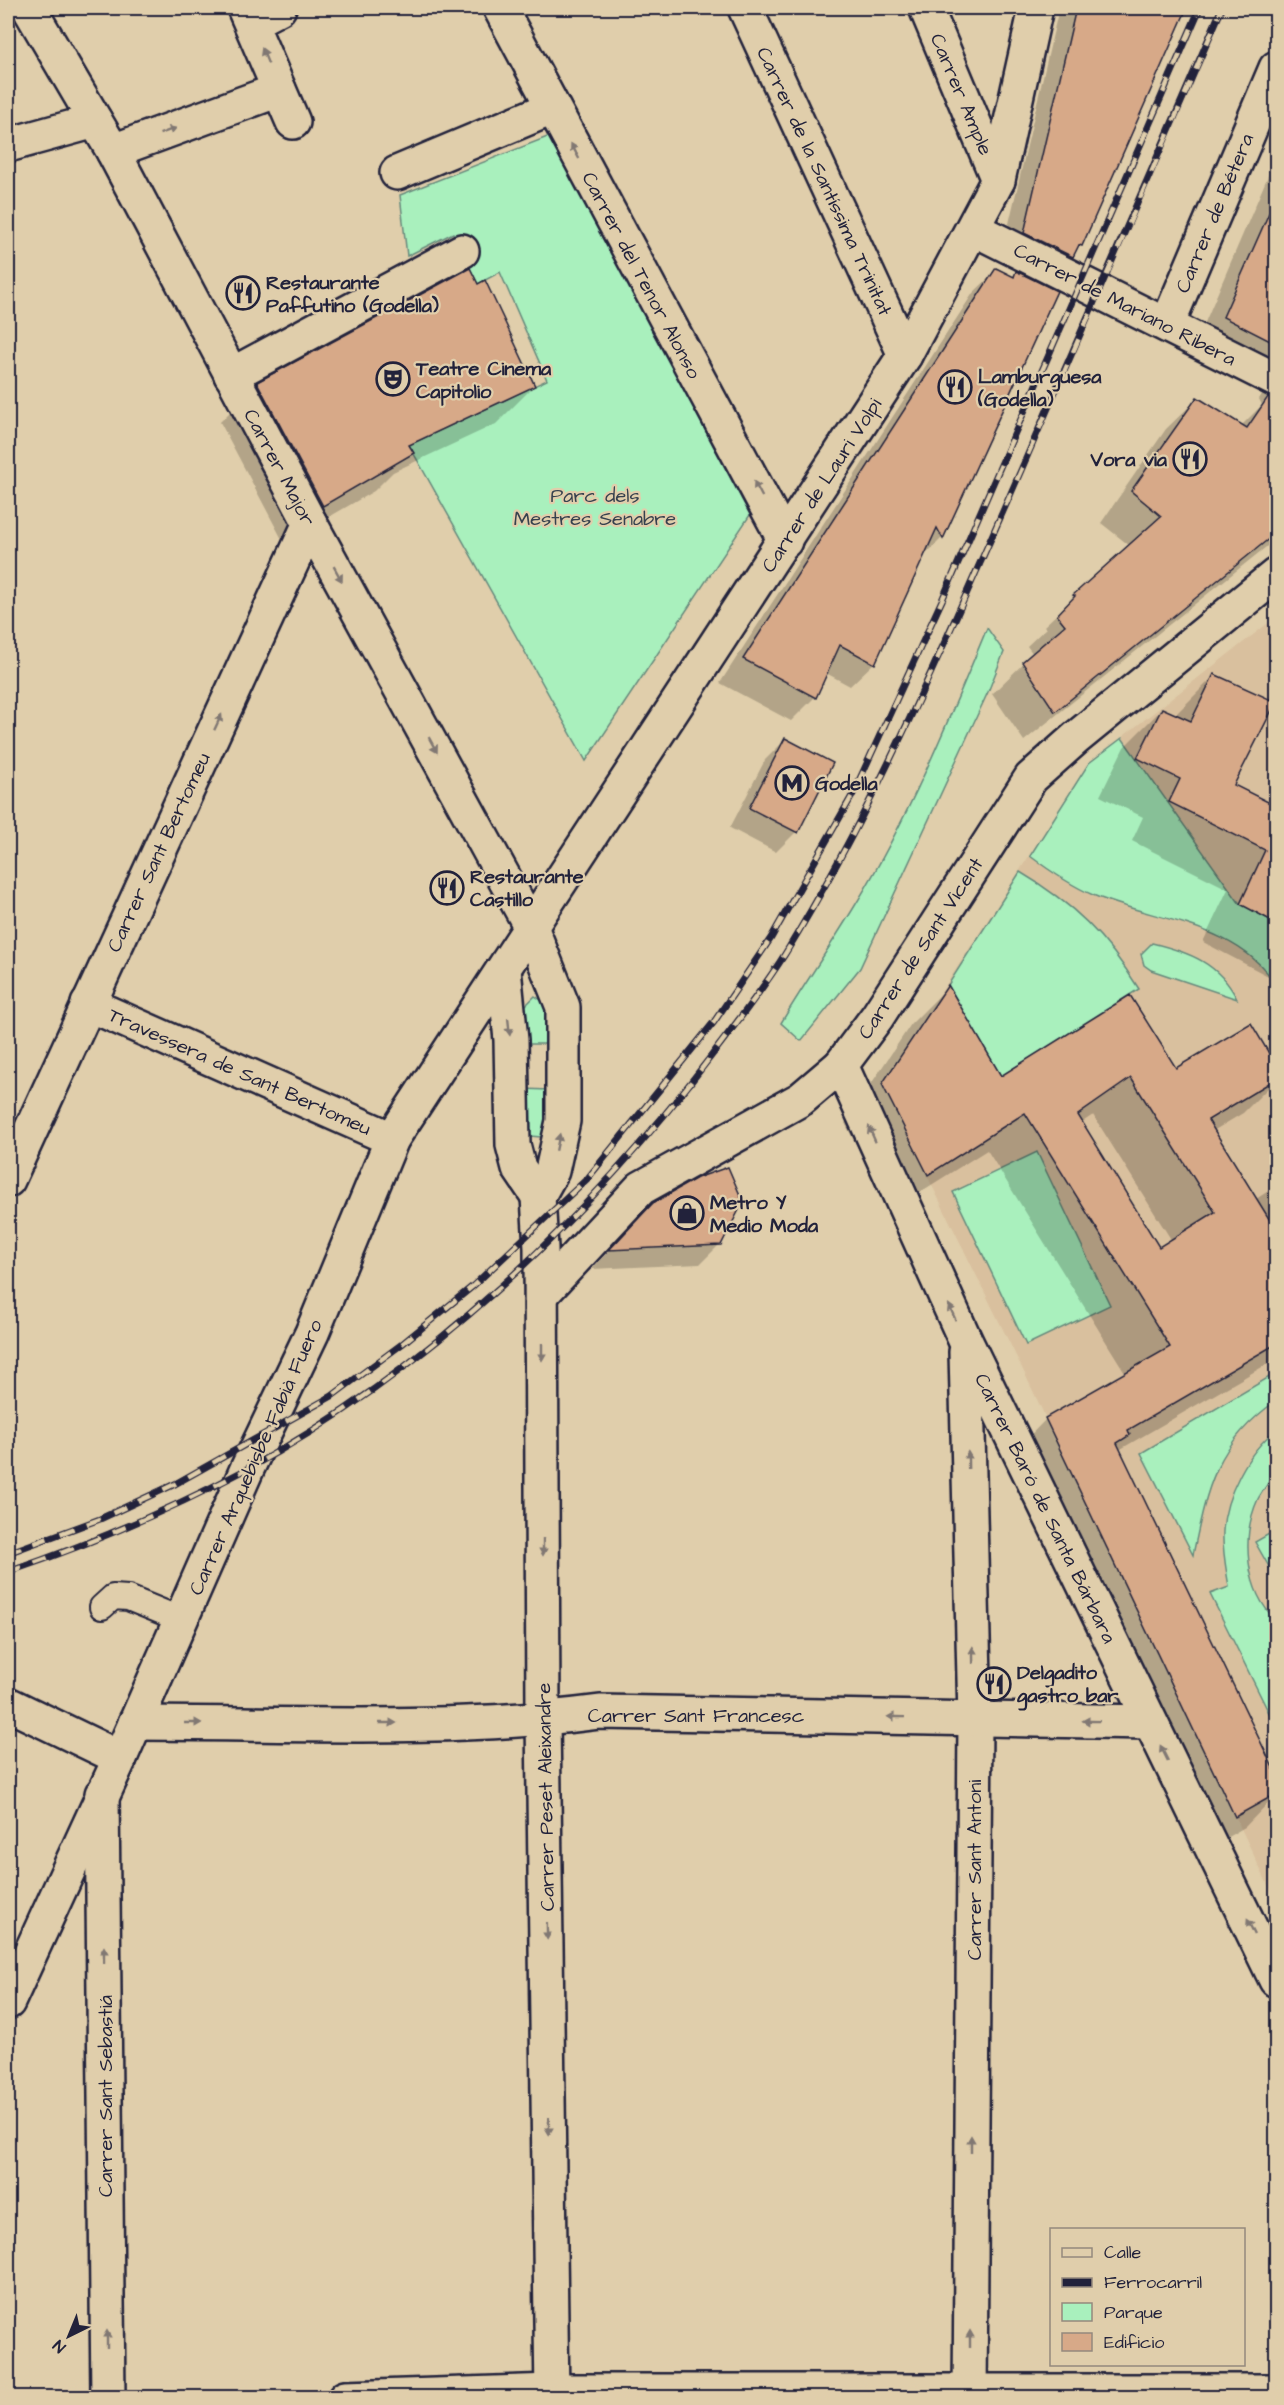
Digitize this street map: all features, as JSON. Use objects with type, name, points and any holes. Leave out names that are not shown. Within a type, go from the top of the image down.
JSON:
[{"type":"street","name":"Carrer Major","points":[[29,8],[113,151],[310,523],[531,927],[563,1007],[563,1121],[552,1171],[538,1196]]},
{"type":"street","name":"Carrer del Tenor Alonso","points":[[500,8],[785,541]]},
{"type":"street","name":"Carrer de la Santíssima Trinitat","points":[[746,8],[905,355]]},
{"type":"street","name":"Carrer Ample","points":[[926,8],[998,180]]},
{"type":"street","name":"Carrer de Lauri Volpi","points":[[531,927],[905,355],[974,229],[998,180],[1036,8]]},
{"type":"street","points":[[258,12],[279,90],[293,122]]},
{"type":"street","name":"Carrer de Bétera","points":[[1167,325],[1276,68]]},
{"type":"street","points":[[113,151],[279,90]]},
{"type":"street","points":[[397,173],[552,108]]},
{"type":"street","points":[[8,146],[95,121]]},
{"type":"street","name":"Carrer de Mariano Ribera","points":[[974,229],[1276,380]]},
{"type":"street","points":[[231,375],[462,251]]},
{"type":"street","name":"Carrer Sant Bertomeu","points":[[8,1180],[310,523]]},
{"type":"street","name":"Carrer de Sant Vicent","points":[[542,1294],[641,1188],[801,1099],[841,1065],[877,1017],[1031,778],[1084,730],[1276,574]]},
{"type":"street","name":"Carrer Arquebisbe Fabià Fuero","points":[[8,2002],[182,1620],[247,1469],[312,1333],[392,1139],[531,927]]},
{"type":"street","points":[[504,969],[511,1040],[513,1145],[519,1168],[538,1196]]},
{"type":"street","name":"Travessera de Sant Bertomeu","points":[[88,1004],[392,1139]]},
{"type":"street","name":"Carrer Baró de Santa Bárbara","points":[[841,1065],[966,1342],[1276,1980]]},
{"type":"street","name":"Carrer Peset Aleixandre","points":[[538,1196],[542,1294],[543,1719],[552,2394]]},
{"type":"street","name":"Carrer Sant Antoni","points":[[966,1342],[975,1719],[969,2394]]},
{"type":"street","points":[[8,1704],[120,1758]]},
{"type":"street","name":"Carrer Sant Francesc","points":[[135,1724],[474,1723],[543,1719],[600,1712],[1149,1722]]},
{"type":"street","name":"Carrer Sant Sebastiá","points":[[102,1794],[108,2397]]},
{"type":"street","points":[[345,2397],[1276,2391]]},
{"type":"lane","points":[[102,1607],[113,1597],[128,1598],[182,1620]]},
{"type":"shaded area","points":[[1276,617],[1276,1902],[1023,1370],[882,1084],[1089,763]]},
{"type":"green space","name":"Parc dels Mestres Senabre","points":[[550,136],[750,515],[586,761],[409,445],[547,380],[500,272],[478,284],[453,233],[407,256],[400,195]]},
{"type":"green space","points":[[987,628],[1004,652],[988,692],[860,968],[801,1041],[781,1023],[856,904],[893,837],[942,734]]},
{"type":"green space","points":[[1122,738],[1240,904],[1276,923],[1276,985],[1260,964],[1240,948],[1193,926],[1093,895],[1076,887],[1030,856],[1089,763]]},
{"type":"green space","points":[[1020,872],[1073,909],[1101,937],[1139,989],[1001,1076],[948,985]]},
{"type":"green space","points":[[1152,943],[1178,950],[1202,961],[1221,976],[1237,999],[1151,970],[1144,965],[1141,954]]},
{"type":"green space","points":[[535,996],[548,1005],[548,1044],[524,1044],[523,1008]]},
{"type":"green space","points":[[524,1089],[548,1090],[546,1131],[541,1137],[530,1136],[527,1132]]},
{"type":"green space","points":[[1037,1152],[1110,1305],[1026,1345],[953,1192]]},
{"type":"green space","points":[[1276,1373],[1276,1401],[1240,1433],[1217,1468],[1203,1508],[1193,1555],[1141,1453]]},
{"type":"green space","points":[[1276,1430],[1278,1454],[1276,1467],[1258,1499],[1249,1529],[1248,1546],[1252,1579],[1266,1608],[1276,1620],[1276,1727],[1210,1594],[1229,1587],[1223,1531],[1233,1489],[1247,1462]]},
{"type":"green space","points":[[1276,1530],[1276,1579],[1255,1542]]},
{"type":"building","points":[[1076,8],[1187,8],[1082,246],[1079,245],[1073,257],[1024,233]]},
{"type":"building","points":[[1276,197],[1276,344],[1223,317]]},
{"type":"building","name":"Teatre Cinema Capitolio","points":[[470,268],[478,284],[485,280],[535,386],[409,445],[414,453],[323,506],[257,382]]},
{"type":"building","points":[[996,268],[1014,277],[1016,271],[1057,291],[943,539],[937,528],[875,664],[840,645],[816,698],[743,659]]},
{"type":"building","points":[[1197,397],[1247,428],[1268,397],[1276,399],[1276,533],[1055,712],[1022,662],[1065,625],[1057,615],[1075,596],[1073,595],[1161,516],[1131,491]]},
{"type":"building","points":[[1214,674],[1276,702],[1234,785],[1276,806],[1276,923],[1240,904],[1265,850],[1169,802],[1180,779],[1137,758],[1162,708],[1191,721]]},
{"type":"building","points":[[785,738],[833,763],[798,833],[749,808]]},
{"type":"building","points":[[948,985],[1001,1076],[1130,995],[1176,1068],[1251,1023],[1276,1065],[1276,1079],[1208,1120],[1276,1230],[1276,1344],[1128,1430],[1130,1435],[1117,1443],[1276,1774],[1276,1794],[1235,1817],[1045,1418],[1170,1347],[1025,1113],[928,1175],[882,1084]],"holes":[[[1131,1078],[1215,1212],[1159,1247],[1078,1115]]]},
{"type":"building","name":"Metro Y Medio Moda","points":[[728,1167],[743,1202],[721,1245],[609,1250],[653,1203],[697,1178]]},
{"type":"railway","points":[[8,1553],[100,1519],[175,1484],[332,1396],[402,1344],[473,1286],[588,1178],[714,1022],[771,938],[852,796],[943,598],[1200,8]]},
{"type":"railway","points":[[8,1572],[128,1526],[216,1485],[312,1431],[377,1387],[440,1339],[558,1232],[664,1116],[712,1055],[785,954],[847,844],[904,731],[983,558],[1222,8]]},
{"type":"place","name":"Restaurante Paffutino (Godella)","points":[[243,293]]},
{"type":"place","name":"Teatre Cinema Capitolio","points":[[393,379]]},
{"type":"place","name":"Lamburguesa (Godella)","points":[[955,387]]},
{"type":"place","name":"Vora via","points":[[1190,459]]},
{"type":"place","name":"Godella","points":[[792,783]]},
{"type":"place","name":"Restaurante Castillo","points":[[447,888]]},
{"type":"place","name":"Metro Y Medio Moda","points":[[687,1213]]},
{"type":"place","name":"Delgadito gastro bar","points":[[994,1684]]}]
